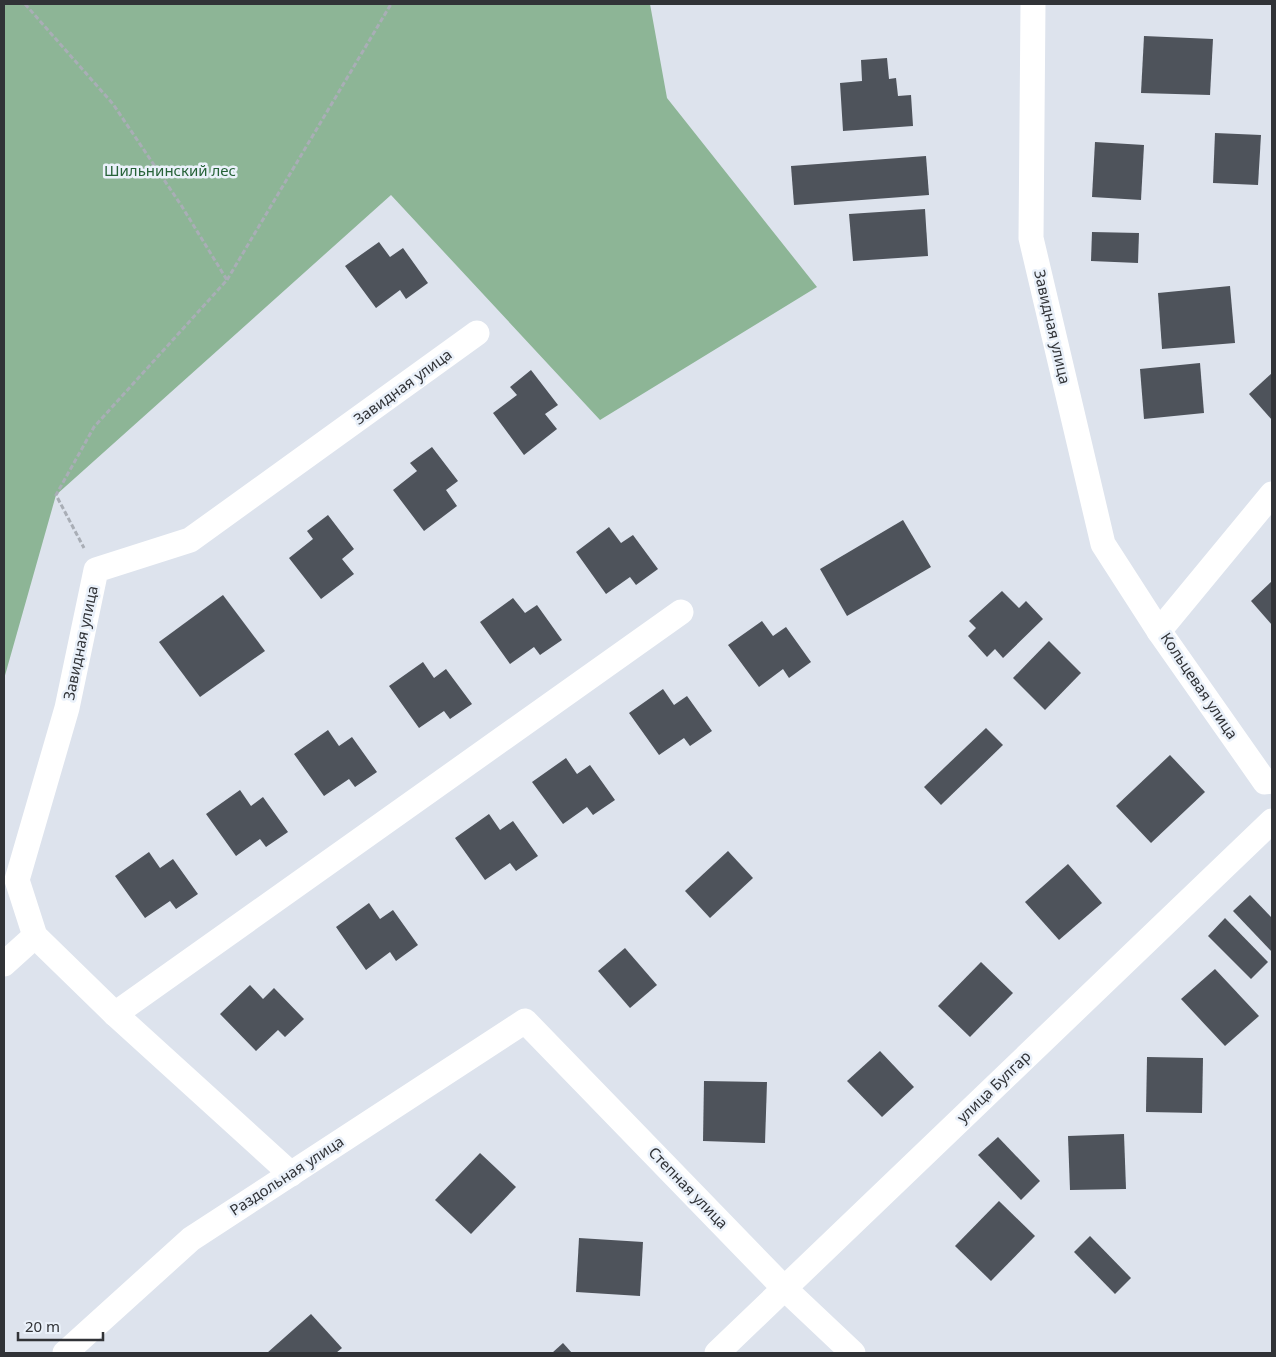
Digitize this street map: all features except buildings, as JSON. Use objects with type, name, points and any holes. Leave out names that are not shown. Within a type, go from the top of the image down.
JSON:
[{"type":"street","name":"Завидная улица","points":[[1033,4],[1031,238],[1103,544],[1159,631]]},
{"type":"street","name":"Завидная улица","points":[[35,936],[17,880],[67,708],[96,570],[190,540],[477,333]]},
{"type":"street","name":"Кольцевая улица","points":[[1272,494],[1159,631],[1266,782],[1272,781]]},
{"type":"street","points":[[115,1014],[681,612]]},
{"type":"street","name":"улица Булгар","points":[[717,1353],[1272,821]]},
{"type":"street","points":[[4,964],[35,936],[115,1014],[291,1174]]},
{"type":"street","name":"Степная улица","points":[[525,1021],[784,1288],[852,1353]]},
{"type":"street","name":"Раздольная улица","points":[[65,1353],[191,1239],[525,1021]]},
{"type":"path","points":[[25,4],[113,104],[181,205],[227,280]]},
{"type":"path","points":[[96,570],[56,495],[94,427],[227,280],[391,4]]},
{"type":"green space","name":"Шильнинский лес","points":[[4,4],[650,4],[667,98],[817,287],[600,420],[391,195],[56,495],[4,679]]}]
